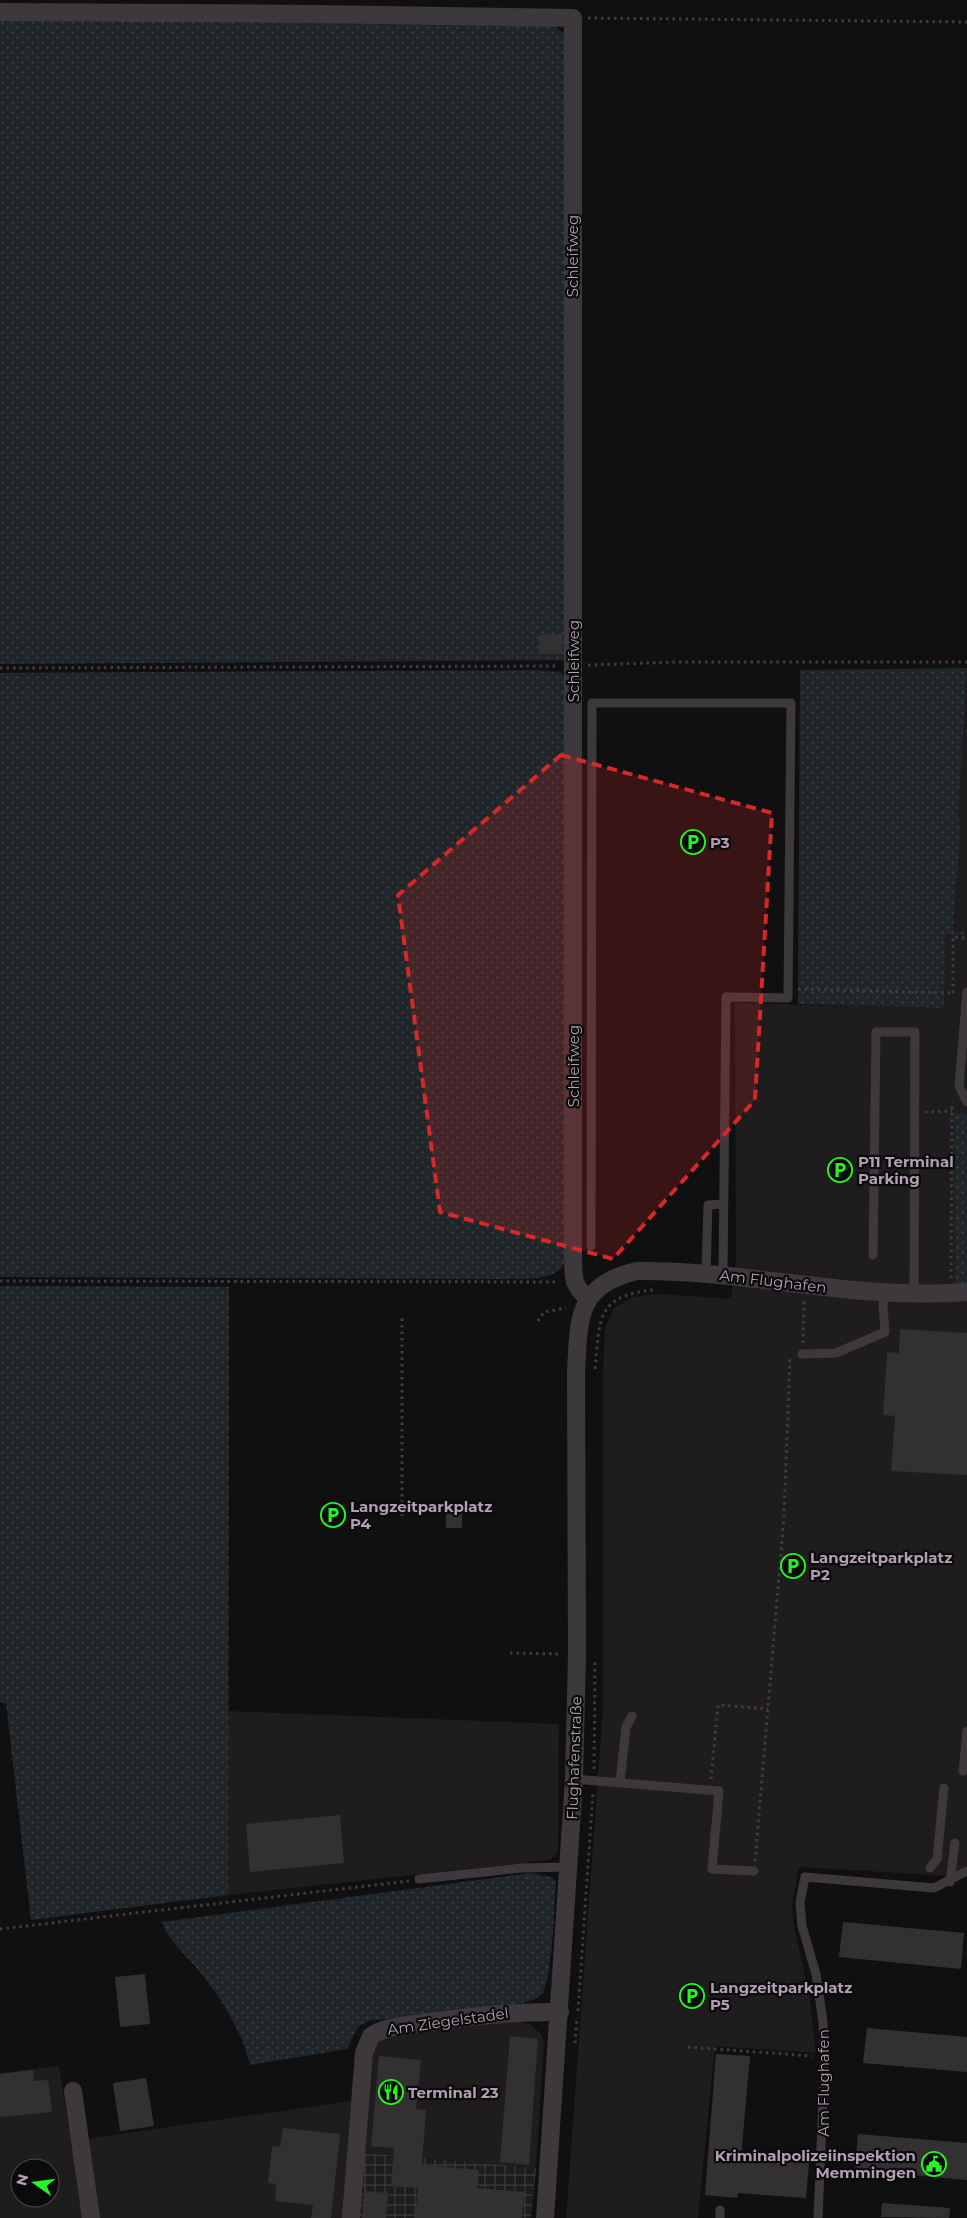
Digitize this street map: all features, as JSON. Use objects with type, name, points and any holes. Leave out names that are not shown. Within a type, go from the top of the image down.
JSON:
[{"type":"street","points":[[0,12],[573,18]]},
{"type":"street","name":"Schleifweg","points":[[573,18],[574,1282]]},
{"type":"street","name":"Am Flughafen","points":[[588,1298],[608,1282],[623,1274],[637,1271],[714,1274],[801,1294],[914,1293],[959,1289]]},
{"type":"street","points":[[574,1282],[577,1290],[588,1298]]},
{"type":"street","name":"Flughafenstraße","points":[[545,2218],[574,1778],[578,1654],[576,1371],[580,1319],[588,1298]]},
{"type":"street","name":"Am Ziegelstadel","points":[[351,2218],[364,2053],[370,2036],[388,2028],[456,2019],[521,2012],[560,2012]]},
{"type":"street","points":[[73,2090],[92,2218]]},
{"type":"lane","points":[[591,1246],[592,703],[791,703],[788,998],[726,997],[723,1204],[714,1274]]},
{"type":"lane","points":[[967,992],[959,1086],[967,1102]]},
{"type":"lane","points":[[873,1256],[876,1032],[914,1032],[914,1293]]},
{"type":"lane","points":[[714,1274],[708,1204],[723,1204]]},
{"type":"lane","points":[[802,1354],[836,1353],[885,1332],[884,1292]]},
{"type":"lane","points":[[620,1782],[626,1727],[632,1716]]},
{"type":"lane","points":[[963,1771],[967,1731]]},
{"type":"lane","points":[[574,1778],[718,1792],[712,1869],[754,1871]]},
{"type":"lane","points":[[930,1868],[937,1859],[944,1788]]},
{"type":"lane","points":[[950,1882],[955,1843]]},
{"type":"lane","points":[[419,1879],[521,1868],[569,1867]]},
{"type":"lane","name":"Am Flughafen","points":[[818,2218],[824,2057],[823,2022],[816,1974],[802,1926],[800,1902],[805,1877],[934,1888],[950,1882],[967,1871]]},
{"type":"path","points":[[573,18],[967,22]]},
{"type":"path","points":[[0,668],[573,666],[678,662],[967,662]]},
{"type":"path","points":[[788,989],[953,993]]},
{"type":"path","points":[[914,1112],[952,1111],[959,1289]]},
{"type":"path","points":[[0,1281],[574,1282]]},
{"type":"path","points":[[594,1375],[600,1320],[607,1308],[618,1298],[632,1292],[656,1289]]},
{"type":"path","points":[[802,1354],[801,1294],[814,1300]]},
{"type":"path","points":[[538,1321],[544,1312],[565,1309],[568,1303]]},
{"type":"path","points":[[402,1318],[402,1516]]},
{"type":"path","points":[[754,1871],[784,1517],[790,1353]]},
{"type":"path","points":[[510,1653],[560,1654]]},
{"type":"path","points":[[710,1790],[718,1705],[768,1710]]},
{"type":"path","points":[[0,1929],[419,1879]]},
{"type":"path","points":[[688,2047],[824,2057]]},
{"type":"path","points":[[733,2050],[733,2055]]},
{"type":"highlighted area","points":[[561,755],[772,813],[755,1100],[613,1259],[440,1212],[398,895]]},
{"type":"shaded area","points":[[0,18],[553,25],[566,35],[567,656],[563,660],[0,664]]},
{"type":"shaded area","points":[[947,667],[967,668],[967,1877],[799,1867],[792,1906],[794,1926],[810,1999],[816,2053],[715,2046],[698,2218],[566,2218],[603,1709],[603,1372],[605,1328],[614,1308],[632,1297],[657,1294],[731,1299],[736,1259],[735,1003],[944,1008]]},
{"type":"shaded area","points":[[967,668],[958,818],[961,819],[953,931],[965,932],[964,935],[945,934],[944,1008],[798,1004],[800,670]]},
{"type":"shaded area","points":[[534,670],[560,672],[566,678],[566,1248],[565,1261],[560,1269],[547,1276],[530,1279],[0,1277],[0,673]]},
{"type":"shaded area","points":[[954,1113],[967,1114],[967,1284],[955,1284]]},
{"type":"shaded area","points":[[0,1286],[229,1287],[228,1895],[31,1920],[6,1703],[0,1702]]},
{"type":"shaded area","points":[[227,1711],[559,1724],[558,1851],[550,1860],[228,1895]]},
{"type":"shaded area","points":[[530,1873],[551,1877],[556,1881],[548,1975],[541,1995],[523,2003],[368,2021],[358,2027],[347,2049],[250,2065],[241,2038],[228,2012],[203,1976],[172,1940],[162,1922]]},
{"type":"shaded area","points":[[520,2021],[531,2025],[541,2034],[544,2043],[536,2168],[364,2153],[370,2057],[375,2043],[390,2035]]},
{"type":"shaded area","points":[[59,2066],[83,2218],[0,2218],[0,2073]]},
{"type":"shaded area","points":[[351,2101],[343,2218],[99,2218],[86,2139]]},
{"type":"shaded area","points":[[364,2153],[536,2168],[531,2218],[359,2218]]},
{"type":"building","points":[[562,634],[562,654],[539,654],[538,635]]},
{"type":"building","points":[[900,1329],[967,1333],[967,1475],[891,1471],[895,1416],[883,1415],[887,1352],[899,1353]]},
{"type":"building","points":[[446,1503],[462,1504],[462,1528],[446,1528]]},
{"type":"building","points":[[340,1815],[344,1863],[250,1872],[246,1824]]},
{"type":"building","points":[[843,1922],[964,1933],[961,1969],[839,1957]]},
{"type":"building","points":[[145,1974],[150,2024],[120,2027],[115,1977]]},
{"type":"building","points":[[867,2028],[967,2037],[967,2072],[863,2063]]},
{"type":"building","points":[[510,2036],[538,2039],[529,2165],[500,2162]]},
{"type":"building","points":[[716,2054],[750,2056],[741,2158],[809,2163],[806,2198],[738,2193],[737,2198],[705,2195]]},
{"type":"building","points":[[379,2056],[421,2060],[416,2109],[426,2110],[422,2165],[479,2170],[477,2188],[524,2192],[522,2218],[415,2218],[418,2188],[391,2186],[394,2148],[371,2146]]},
{"type":"building","points":[[33,2070],[34,2081],[48,2080],[52,2112],[0,2117],[0,2074]]},
{"type":"building","points":[[146,2078],[154,2126],[120,2131],[113,2083]]},
{"type":"building","points":[[283,2128],[340,2134],[331,2218],[311,2218],[313,2205],[275,2201],[276,2184],[268,2183],[272,2146],[280,2147]]},
{"type":"building","points":[[858,2134],[967,2143],[967,2180],[855,2170]]},
{"type":"building","points":[[364,2191],[388,2193],[386,2218],[362,2218]]},
{"type":"building","points":[[882,2203],[950,2208],[949,2218],[881,2217]]},
{"type":"place","name":"P3","points":[[693,842]]},
{"type":"place","name":"P11 Terminal Parking","points":[[840,1170]]},
{"type":"place","name":"Langzeitparkplatz P4","points":[[333,1515]]},
{"type":"place","name":"Langzeitparkplatz P2","points":[[793,1566]]},
{"type":"place","name":"Langzeitparkplatz P5","points":[[692,1996]]},
{"type":"place","name":"Terminal 23","points":[[391,2092]]},
{"type":"place","name":"Kriminalpolizeiinspektion Memmingen","points":[[934,2164]]}]
